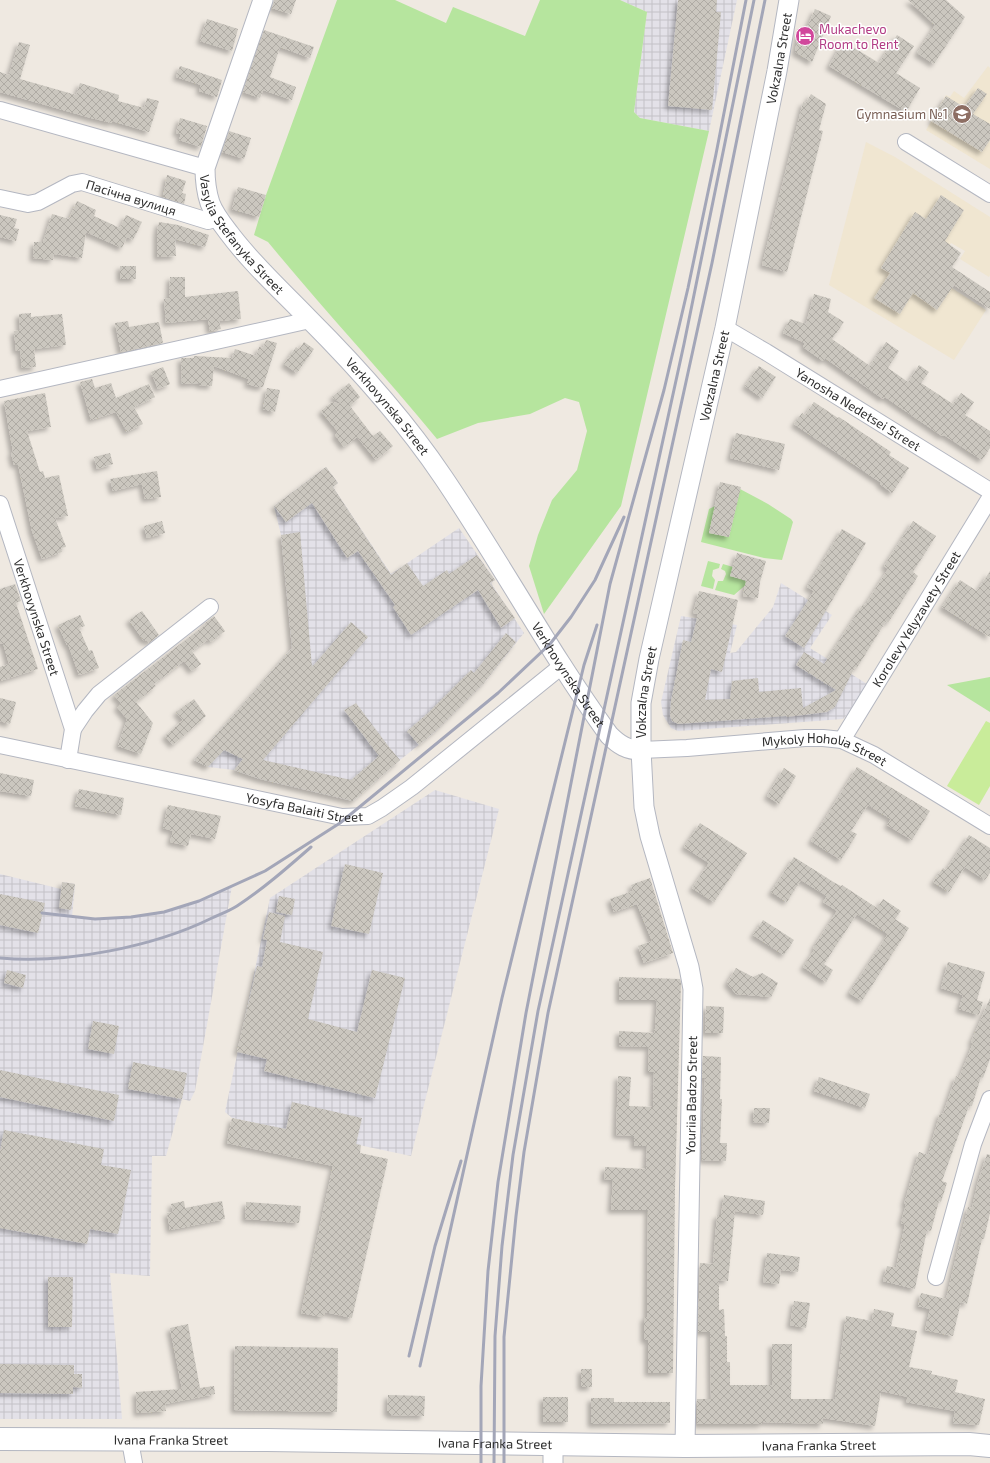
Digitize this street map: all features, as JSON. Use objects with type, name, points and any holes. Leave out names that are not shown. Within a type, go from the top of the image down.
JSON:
[{"type":"main road","name":"Ivana Franka Street","points":[[0,1439],[130,1441],[267,1440],[553,1454],[685,1446],[969,1444],[990,1446]]},
{"type":"street","name":"Vasylia Stefanyka Street","points":[[263,0],[205,168],[205,188],[210,205],[218,218],[251,260],[310,320]]},
{"type":"street","name":"Vokzalna Street","points":[[641,750],[641,703],[725,328],[777,71],[789,0]]},
{"type":"street","points":[[0,110],[205,168]]},
{"type":"street","points":[[906,142],[990,194]]},
{"type":"street","name":"Пасічна вулиця","points":[[0,198],[28,204],[38,202],[72,184],[82,182],[208,221],[218,218]]},
{"type":"street","points":[[0,389],[310,320]]},
{"type":"street","name":"Verkhovynska Street","points":[[310,320],[374,388],[442,475],[609,735],[624,748],[641,750]]},
{"type":"street","name":"Yanosha Nedetsei Street","points":[[725,328],[990,491]]},
{"type":"street","name":"Korolevy Yelyzavety Street","points":[[842,740],[990,498]]},
{"type":"street","name":"Verkhovynska Street","points":[[0,504],[73,729]]},
{"type":"street","name":"Verkhovynska Street","points":[[68,760],[73,729],[99,694],[210,607]]},
{"type":"street","name":"Yosyfa Balaiti Street","points":[[0,746],[342,817],[368,816],[412,787],[563,665]]},
{"type":"street","name":"Mykoly Hoholia Street","points":[[641,750],[687,748],[805,738],[842,740],[874,755],[990,826]]},
{"type":"street","name":"Youriia Badzo Street","points":[[641,750],[644,807],[650,836],[689,967],[693,989],[685,1446]]},
{"type":"street","points":[[936,1277],[973,1144],[990,1099]]},
{"type":"street","points":[[130,1441],[134,1463]]},
{"type":"shaded area","points":[[620,0],[737,0],[709,131],[640,118],[634,112],[647,12]]},
{"type":"shaded area","name":"Gymnasium №1","points":[[988,66],[990,68],[990,169],[926,130],[946,95],[950,97],[954,91],[964,98]]},
{"type":"shaded area","points":[[866,142],[895,157],[990,217],[989,277],[960,259],[965,251],[951,243],[930,274],[986,310],[954,360],[829,285]]},
{"type":"shaded area","points":[[326,467],[338,483],[333,487],[391,574],[459,528],[495,580],[491,583],[524,633],[484,683],[435,732],[353,801],[260,779],[234,770],[208,767],[194,760],[292,648],[281,535],[274,506]]},
{"type":"shaded area","points":[[781,583],[832,615],[810,648],[867,684],[847,715],[843,719],[678,731],[671,728],[663,715],[661,702],[681,616],[737,625],[730,653],[736,652],[773,607]]},
{"type":"shaded area","points":[[435,790],[499,809],[411,1156],[232,1118],[225,1112],[270,898]]},
{"type":"shaded area","points":[[0,874],[61,889],[62,882],[75,884],[72,917],[95,919],[131,917],[164,912],[199,901],[232,886],[195,1091],[190,1101],[182,1099],[166,1156],[152,1156],[150,1276],[110,1273],[122,1419],[0,1419]]},
{"type":"green space","points":[[337,0],[395,0],[446,23],[453,7],[525,36],[540,0],[620,0],[647,12],[634,112],[640,118],[709,131],[621,506],[544,614],[529,566],[538,535],[552,500],[577,470],[587,431],[579,402],[565,398],[530,414],[478,423],[437,439],[268,242],[254,235],[266,195]]},
{"type":"green space","points":[[740,489],[768,504],[791,519],[793,522],[782,560],[764,558],[701,542],[709,509],[715,506],[709,533],[729,537]]},
{"type":"green space","points":[[708,561],[720,564],[719,568],[713,570],[712,576],[715,580],[713,589],[701,586]]},
{"type":"green space","points":[[723,564],[733,567],[730,576],[749,582],[734,595],[715,590],[718,581],[723,581],[726,574],[725,571],[721,569]]},
{"type":"green space","points":[[990,677],[990,712],[947,685]]},
{"type":"green space","points":[[986,721],[990,723],[990,786],[979,805],[947,786]]},
{"type":"building","points":[[274,0],[296,0],[291,14],[272,8]]},
{"type":"building","points":[[678,0],[717,0],[716,12],[721,12],[712,110],[668,106]]},
{"type":"building","points":[[908,0],[946,0],[965,17],[934,64],[917,53],[935,25]]},
{"type":"building","points":[[815,9],[831,16],[812,62],[795,52],[799,29],[805,32]]},
{"type":"building","points":[[207,19],[238,29],[232,51],[200,41]]},
{"type":"building","points":[[264,30],[314,47],[310,58],[280,47],[270,77],[296,87],[292,100],[263,90],[260,98],[243,92]]},
{"type":"building","points":[[897,35],[914,46],[896,73],[920,88],[906,112],[829,66],[843,41],[879,63]]},
{"type":"building","points":[[19,42],[30,45],[20,79],[76,95],[80,83],[119,95],[118,101],[144,108],[147,98],[159,101],[149,132],[112,121],[112,123],[91,118],[0,92],[0,72],[9,75]]},
{"type":"building","points":[[180,66],[222,80],[217,97],[199,91],[201,85],[176,77]]},
{"type":"building","points":[[978,88],[987,94],[973,114],[990,124],[990,140],[982,152],[931,121],[946,96],[964,107]]},
{"type":"building","points":[[811,94],[826,104],[819,130],[823,131],[787,272],[762,265],[803,102],[806,103]]},
{"type":"building","points":[[180,118],[207,126],[201,147],[179,140],[181,134],[176,133]]},
{"type":"building","points":[[229,131],[251,138],[244,159],[222,152]]},
{"type":"building","points":[[167,175],[186,181],[182,193],[186,194],[184,204],[163,197]]},
{"type":"building","points":[[238,187],[266,195],[259,217],[232,209]]},
{"type":"building","points":[[941,195],[964,210],[945,241],[961,253],[952,267],[990,292],[990,309],[954,285],[937,310],[913,293],[900,314],[874,298],[890,273],[881,268],[915,212],[926,219]]},
{"type":"building","points":[[77,201],[96,210],[94,216],[120,228],[126,215],[142,222],[133,240],[127,237],[122,248],[86,232],[82,258],[54,254],[53,260],[33,258],[34,242],[43,242],[52,214],[69,219]]},
{"type":"building","points":[[0,215],[17,219],[14,228],[19,229],[16,241],[0,237]]},
{"type":"building","points":[[159,222],[178,225],[209,235],[205,247],[175,239],[176,256],[157,257],[157,232]]},
{"type":"building","points":[[120,266],[136,266],[136,279],[120,279]]},
{"type":"building","points":[[170,277],[185,277],[185,297],[238,291],[241,319],[219,321],[221,329],[210,331],[208,319],[166,323],[164,299],[169,298]]},
{"type":"building","points":[[814,294],[831,299],[828,312],[844,322],[832,339],[870,366],[886,342],[899,351],[888,368],[908,382],[919,365],[929,372],[921,383],[953,404],[961,393],[974,402],[965,415],[990,431],[990,448],[982,460],[944,435],[942,436],[885,397],[883,399],[825,358],[823,361],[803,347],[805,343],[783,333],[790,319],[806,324]]},
{"type":"building","points":[[31,313],[31,317],[62,314],[66,345],[34,349],[36,367],[22,368],[20,350],[16,351],[14,331],[20,330],[19,314]]},
{"type":"building","points":[[128,321],[129,327],[159,322],[163,343],[121,352],[115,323]]},
{"type":"building","points":[[266,340],[277,343],[263,387],[247,384],[249,379],[214,366],[212,386],[199,385],[199,383],[182,384],[181,358],[194,358],[194,356],[232,358],[235,349],[256,356],[259,347],[263,348]]},
{"type":"building","points":[[304,342],[314,349],[297,373],[284,364],[296,347],[299,349]]},
{"type":"building","points":[[759,366],[776,377],[762,398],[745,386]]},
{"type":"building","points":[[163,367],[170,384],[158,389],[151,372]]},
{"type":"building","points":[[92,379],[95,388],[111,383],[116,398],[149,384],[155,397],[134,407],[143,424],[127,432],[116,412],[91,420],[80,382]]},
{"type":"building","points":[[349,383],[360,397],[350,406],[373,436],[380,431],[393,446],[376,460],[357,437],[344,447],[335,435],[338,432],[321,411],[332,402],[342,404],[332,397]]},
{"type":"building","points":[[267,388],[280,390],[275,412],[263,409]]},
{"type":"building","points":[[45,393],[51,427],[27,431],[40,472],[43,471],[45,478],[59,475],[68,516],[55,518],[66,547],[61,548],[62,552],[42,559],[32,531],[18,464],[14,465],[11,453],[13,452],[4,401]]},
{"type":"building","points":[[814,402],[891,452],[889,455],[909,468],[892,493],[880,484],[880,482],[794,424],[802,413],[805,415]]},
{"type":"building","points":[[736,433],[785,444],[779,470],[730,458]]},
{"type":"building","points":[[110,453],[113,464],[97,469],[94,457]]},
{"type":"building","points":[[326,467],[338,483],[333,487],[391,575],[407,563],[423,586],[447,570],[449,574],[477,555],[495,580],[490,583],[515,618],[501,628],[478,590],[411,635],[393,607],[395,605],[358,551],[347,558],[312,503],[286,522],[274,506]]},
{"type":"building","points":[[157,471],[161,497],[145,499],[142,484],[113,491],[110,479]]},
{"type":"building","points":[[720,482],[741,487],[729,537],[709,533]]},
{"type":"building","points":[[162,521],[165,533],[147,538],[144,526]]},
{"type":"building","points":[[913,521],[936,536],[913,572],[918,576],[888,623],[886,621],[857,668],[855,667],[835,707],[827,712],[787,717],[678,724],[672,721],[670,716],[671,701],[683,640],[691,642],[698,614],[693,613],[699,591],[738,600],[722,672],[711,669],[705,700],[730,699],[732,681],[758,678],[759,692],[801,688],[803,708],[836,690],[796,665],[804,652],[824,664],[888,569],[884,566]]},
{"type":"building","points":[[842,529],[866,543],[804,648],[785,636],[814,591],[807,587]]},
{"type":"building","points":[[300,532],[312,667],[351,622],[368,637],[263,760],[351,780],[379,756],[344,710],[356,703],[400,760],[353,801],[260,779],[234,770],[243,759],[224,750],[208,767],[194,760],[292,648],[281,535]]},
{"type":"building","points":[[737,553],[766,561],[760,582],[758,598],[743,596],[746,580],[730,576]]},
{"type":"building","points":[[990,571],[990,637],[942,607],[960,580],[977,591]]},
{"type":"building","points":[[15,584],[21,601],[16,603],[38,669],[0,681],[0,667],[9,664],[3,643],[0,644],[0,589]]},
{"type":"building","points":[[142,611],[159,635],[149,643],[147,640],[144,641],[129,620]]},
{"type":"building","points":[[80,615],[85,626],[79,628],[89,651],[92,650],[99,668],[79,675],[68,644],[67,645],[58,625]]},
{"type":"building","points":[[214,616],[225,631],[211,642],[209,639],[192,651],[201,664],[192,671],[184,661],[154,684],[156,686],[136,702],[153,723],[141,754],[118,746],[127,719],[117,707],[121,703],[114,695],[205,625],[204,624]]},
{"type":"building","points":[[506,633],[516,642],[484,683],[438,729],[419,745],[407,731],[427,714],[471,670],[474,673]]},
{"type":"building","points":[[0,698],[16,702],[10,724],[0,721]]},
{"type":"building","points":[[194,699],[206,716],[173,745],[165,736],[183,720],[176,712]]},
{"type":"building","points":[[857,767],[930,811],[912,840],[887,825],[891,819],[868,805],[851,831],[857,834],[841,860],[811,841]]},
{"type":"building","points":[[784,768],[796,776],[779,804],[767,796]]},
{"type":"building","points":[[0,773],[34,780],[31,796],[0,791]]},
{"type":"building","points":[[79,789],[124,798],[121,815],[75,806]]},
{"type":"building","points":[[168,805],[221,816],[215,839],[191,834],[188,846],[170,842],[173,831],[163,828]]},
{"type":"building","points":[[700,823],[747,853],[714,902],[692,888],[709,863],[684,847]]},
{"type":"building","points":[[969,835],[990,848],[990,873],[985,880],[965,867],[949,892],[933,882],[943,868],[946,870]]},
{"type":"building","points":[[794,857],[835,883],[841,886],[842,885],[877,908],[883,899],[901,911],[895,919],[909,928],[862,1001],[849,993],[888,934],[857,914],[824,964],[833,970],[826,982],[803,967],[815,949],[813,948],[837,911],[823,902],[827,896],[801,880],[787,902],[771,892]]},
{"type":"building","points":[[345,864],[383,873],[369,934],[331,926]]},
{"type":"building","points":[[650,878],[673,953],[644,963],[638,946],[652,941],[637,904],[614,912],[610,899],[633,891],[631,885]]},
{"type":"building","points":[[62,882],[75,884],[71,910],[59,908]]},
{"type":"building","points":[[0,894],[45,903],[38,933],[0,925]]},
{"type":"building","points":[[279,896],[295,899],[292,915],[276,912]]},
{"type":"building","points":[[269,912],[285,916],[280,942],[323,952],[308,1019],[357,1032],[372,970],[405,978],[375,1098],[264,1071],[267,1059],[237,1052],[257,966],[262,967],[267,940],[263,939]]},
{"type":"building","points":[[763,920],[794,940],[784,955],[753,935]]},
{"type":"building","points":[[948,962],[985,972],[977,1000],[983,1002],[979,1015],[959,1009],[963,995],[941,988]]},
{"type":"building","points":[[736,968],[753,977],[762,973],[778,983],[771,997],[736,994],[727,983]]},
{"type":"building","points":[[7,970],[26,975],[23,988],[4,983]]},
{"type":"building","points":[[619,977],[680,979],[681,982],[675,1188],[673,1373],[648,1373],[648,1340],[644,1340],[644,1317],[647,1317],[648,1210],[611,1210],[613,1180],[604,1179],[605,1167],[646,1169],[647,1146],[634,1146],[634,1136],[616,1135],[618,1076],[631,1077],[629,1106],[653,1107],[654,1072],[648,1072],[649,1047],[619,1046],[619,1031],[654,1033],[657,1001],[619,1000]]},
{"type":"building","points":[[990,998],[990,1059],[983,1078],[981,1077],[972,1106],[969,1106],[942,1181],[947,1183],[941,1202],[939,1201],[931,1231],[927,1230],[915,1289],[883,1281],[887,1266],[896,1268],[905,1224],[901,1223],[906,1204],[904,1204],[919,1152],[928,1155],[940,1113],[943,1114],[956,1076],[959,1078],[973,1043],[971,1042]]},
{"type":"building","points":[[706,1006],[724,1007],[723,1033],[705,1033]]},
{"type":"building","points":[[93,1021],[119,1026],[114,1054],[88,1049]]},
{"type":"building","points":[[703,1056],[721,1057],[720,1099],[722,1099],[720,1143],[727,1143],[726,1161],[702,1160],[705,1078],[702,1078]]},
{"type":"building","points":[[133,1062],[187,1073],[182,1099],[128,1089]]},
{"type":"building","points":[[0,1070],[119,1095],[114,1121],[0,1097]]},
{"type":"building","points":[[819,1077],[870,1094],[865,1108],[814,1091]]},
{"type":"building","points":[[292,1102],[362,1118],[356,1144],[361,1145],[360,1153],[388,1159],[352,1318],[325,1312],[323,1317],[301,1313],[333,1166],[227,1143],[232,1118],[286,1129]]},
{"type":"building","points":[[754,1108],[770,1108],[769,1123],[753,1122]]},
{"type":"building","points":[[4,1130],[104,1149],[101,1165],[131,1170],[118,1234],[90,1229],[87,1244],[0,1228],[0,1151]]},
{"type":"building","points":[[987,1154],[990,1155],[990,1213],[984,1239],[982,1239],[967,1304],[961,1302],[953,1336],[925,1330],[930,1309],[918,1306],[921,1293],[946,1299],[968,1207],[972,1208],[978,1181]]},
{"type":"building","points":[[724,1195],[765,1201],[763,1215],[735,1211],[728,1281],[719,1280],[719,1310],[724,1309],[725,1336],[727,1336],[727,1362],[730,1362],[730,1385],[772,1385],[772,1344],[792,1344],[791,1399],[835,1399],[846,1316],[872,1321],[874,1309],[894,1313],[891,1326],[917,1331],[909,1367],[932,1371],[931,1374],[958,1380],[955,1392],[985,1399],[979,1425],[953,1423],[955,1411],[906,1402],[908,1397],[881,1391],[875,1426],[823,1418],[823,1424],[762,1422],[762,1424],[697,1424],[697,1399],[711,1399],[710,1332],[698,1332],[700,1263],[713,1264],[717,1215],[721,1215]]},
{"type":"building","points":[[184,1201],[185,1208],[222,1201],[225,1219],[170,1230],[167,1213],[173,1212],[171,1204]]},
{"type":"building","points":[[246,1202],[301,1206],[299,1223],[245,1219]]},
{"type":"building","points":[[767,1253],[800,1257],[798,1272],[781,1270],[779,1284],[763,1282]]},
{"type":"building","points":[[48,1277],[73,1277],[72,1327],[48,1327]]},
{"type":"building","points":[[794,1301],[810,1303],[806,1328],[790,1325]]},
{"type":"building","points":[[188,1324],[200,1388],[214,1386],[215,1394],[165,1404],[166,1411],[137,1413],[136,1392],[182,1389],[170,1328]]},
{"type":"building","points":[[235,1346],[338,1348],[337,1412],[234,1410]]},
{"type":"building","points":[[0,1364],[74,1365],[74,1374],[82,1374],[82,1388],[73,1387],[73,1394],[0,1393]]},
{"type":"building","points":[[581,1369],[592,1369],[592,1387],[581,1387]]},
{"type":"building","points":[[388,1395],[425,1396],[424,1416],[390,1415],[390,1413],[387,1413]]},
{"type":"building","points":[[543,1397],[568,1397],[568,1422],[543,1422]]},
{"type":"building","points":[[591,1398],[614,1398],[614,1402],[670,1402],[670,1423],[591,1424]]},
{"type":"railway","points":[[481,1463],[481,1386],[488,1271],[498,1182],[526,1013],[610,584],[664,390],[688,288],[746,0]]},
{"type":"railway","points":[[494,1463],[495,1336],[502,1246],[513,1155],[538,1011],[684,344],[754,0]]},
{"type":"railway","points":[[504,1463],[504,1337],[524,1152],[548,1013],[712,263],[765,0]]},
{"type":"railway","points":[[42,913],[95,919],[131,917],[164,912],[199,901],[265,871],[340,823],[498,693],[550,644],[571,617],[595,580],[624,517]]},
{"type":"railway","points":[[420,1366],[502,998],[584,665],[597,625]]},
{"type":"railway","points":[[0,958],[26,959],[81,956],[136,945],[189,928],[237,906],[266,885],[311,847]]},
{"type":"railway","points":[[409,1356],[435,1246],[461,1161]]},
{"type":"place","name":"Mukachevo Room to Rent","points":[[805,36]]},
{"type":"place","name":"Gymnasium №1","points":[[962,114]]}]
